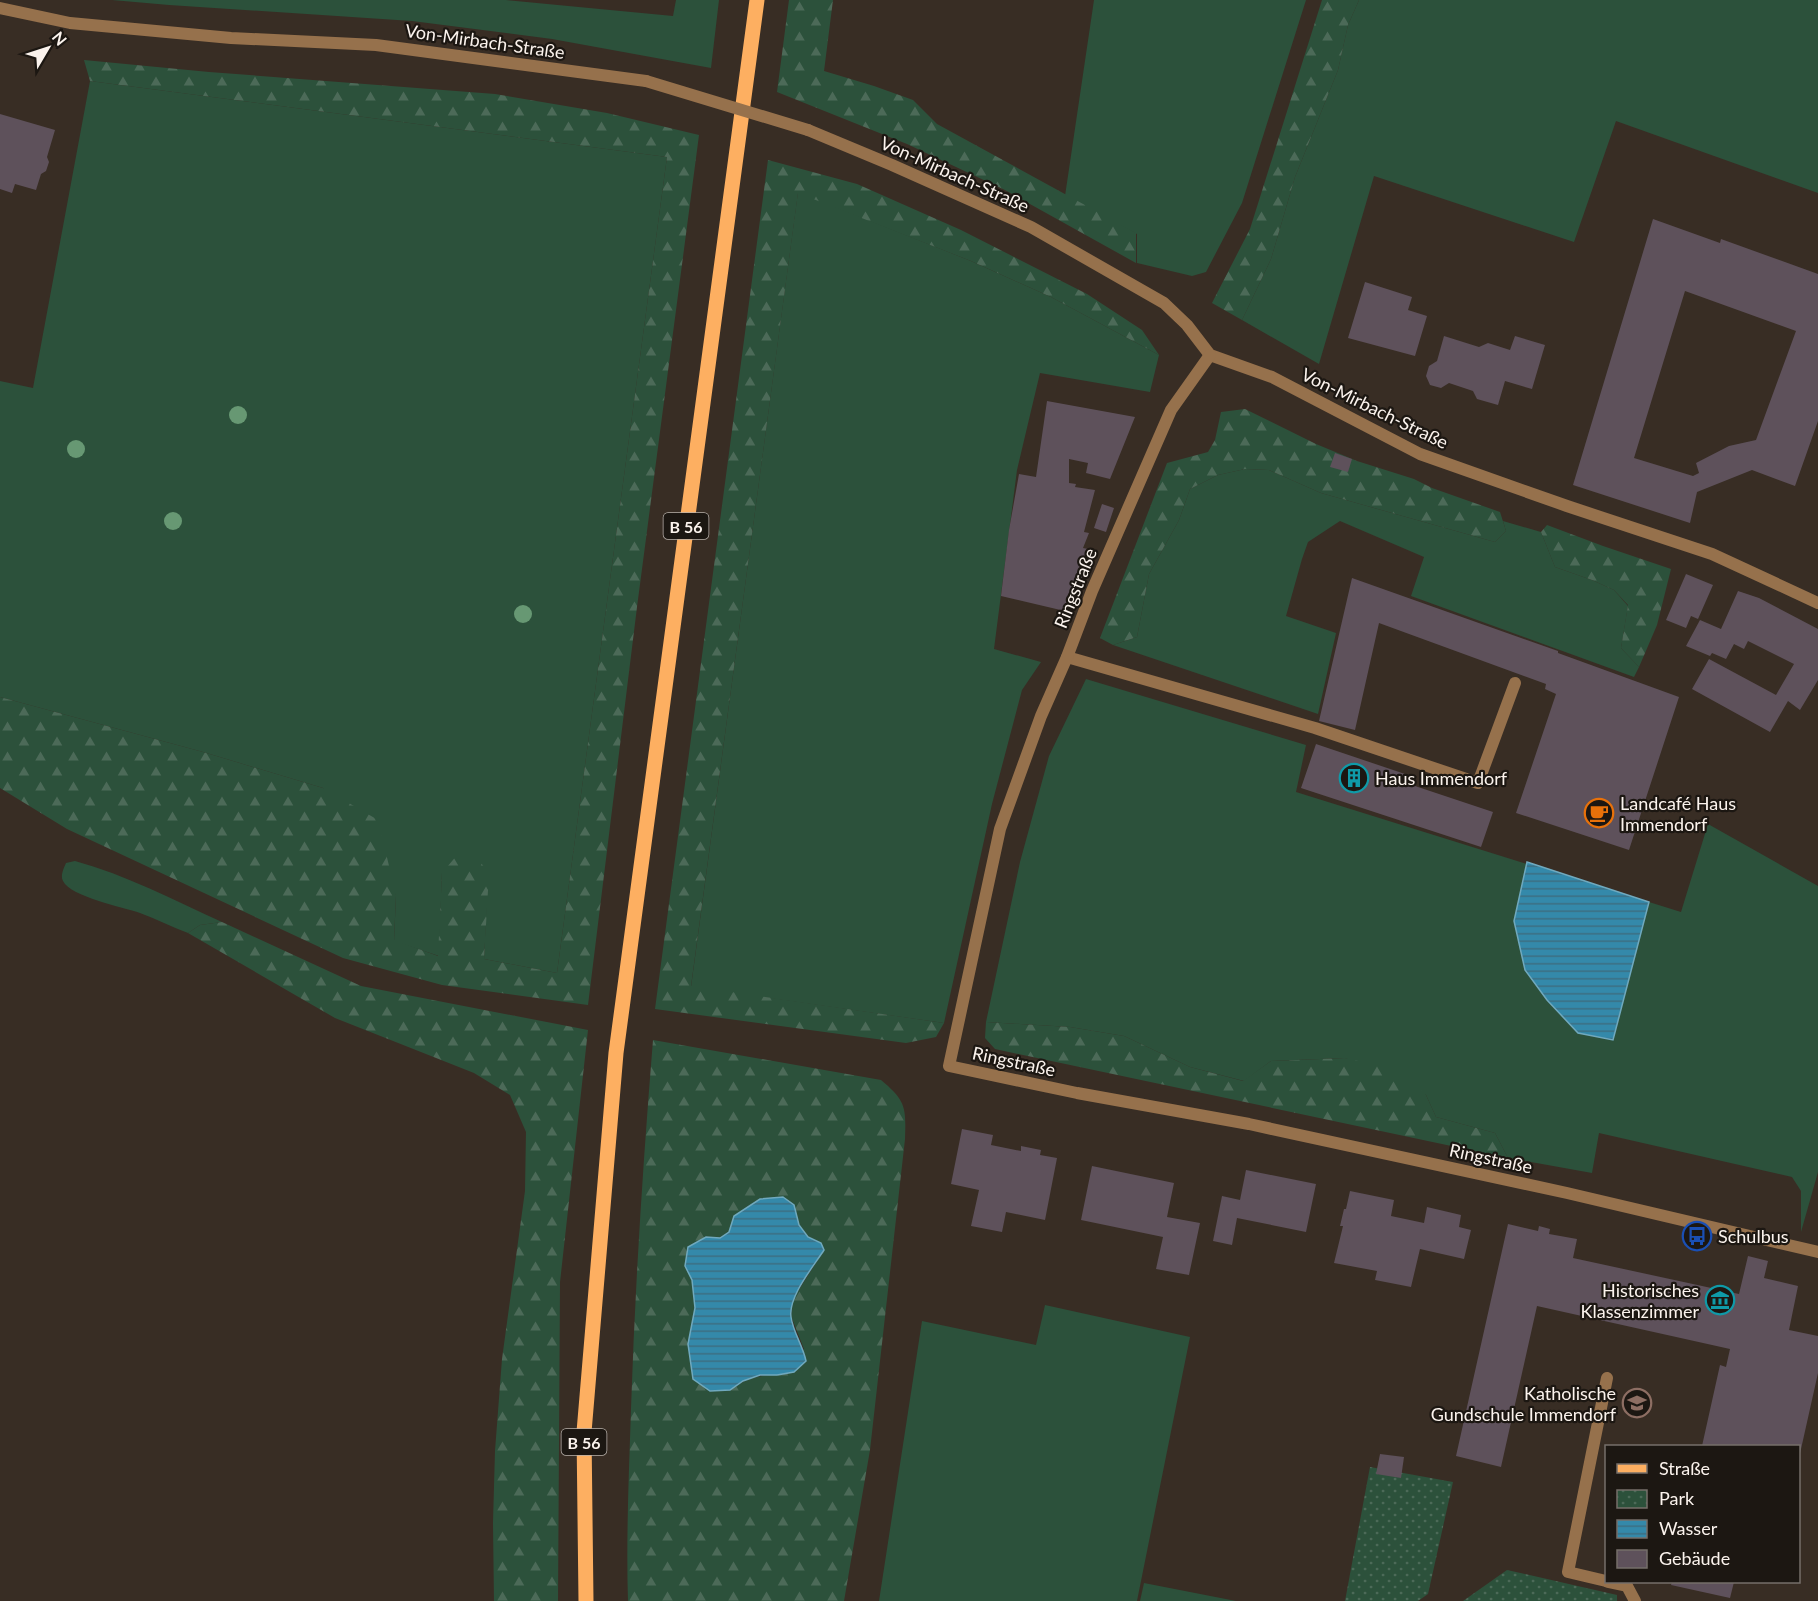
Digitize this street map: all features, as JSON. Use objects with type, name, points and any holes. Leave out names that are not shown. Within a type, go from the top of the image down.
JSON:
[{"type":"main road","name":"B 56","points":[[586,1601],[584,1432],[616,1053],[757,0]]},
{"type":"street","name":"Von-Mirbach-Straße","points":[[0,8],[70,23],[231,38],[376,45],[646,81],[808,130],[1031,227],[1164,303],[1187,325],[1210,355],[1272,377],[1420,454],[1712,554],[1818,603]]},
{"type":"street","name":"Ringstraße","points":[[1210,355],[1171,410],[1092,591],[1041,716],[1000,829],[949,1066],[1077,1093],[1249,1124],[1567,1192],[1818,1251]]},
{"type":"street","points":[[1067,657],[1315,728],[1478,783],[1515,683]]},
{"type":"street","points":[[1605,1581],[1568,1572],[1607,1378]]},
{"type":"street","points":[[1615,1583],[1627,1586],[1635,1601]]},
{"type":"green space","points":[[112,0],[506,0],[673,16],[676,0],[719,0],[711,68],[552,39],[412,21]]},
{"type":"green space","points":[[789,0],[833,0],[824,71],[913,100],[937,124],[1136,233],[1136,263],[1005,190],[907,144],[777,92]]},
{"type":"green space","points":[[1094,0],[1306,0],[1242,203],[1206,272],[1192,276],[1137,263],[1137,234],[1065,196]]},
{"type":"green space","points":[[1322,0],[1359,0],[1348,25],[1338,70],[1295,177],[1271,259],[1242,320],[1212,303],[1250,229]]},
{"type":"green space","points":[[1359,0],[1818,0],[1818,193],[1616,121],[1574,242],[1374,176],[1319,364],[1242,320],[1271,259],[1295,177],[1338,70],[1348,25]]},
{"type":"green space","points":[[84,60],[495,94],[607,113],[699,135],[588,1005],[442,985],[343,958],[67,829],[0,788],[0,697],[203,752],[323,788],[378,820],[396,895],[394,940],[438,956],[442,873],[458,854],[477,858],[489,873],[484,959],[557,973],[667,157],[90,81]]},
{"type":"green space","points":[[90,81],[667,157],[557,973],[484,959],[488,873],[442,873],[439,956],[394,941],[396,895],[323,788],[203,752],[0,697],[0,381],[33,388]]},
{"type":"green space","points":[[768,160],[857,184],[961,230],[1087,294],[1142,330],[1159,355],[1051,297],[971,261],[798,193],[691,986],[944,1023],[936,1037],[906,1043],[655,1009]]},
{"type":"green space","points":[[798,192],[971,261],[1051,297],[1159,355],[1150,392],[1040,373],[1017,470],[994,649],[1041,662],[1022,690],[992,804],[944,1023],[691,987]]},
{"type":"green space","points":[[1245,409],[1316,444],[1357,461],[1414,479],[1432,488],[1500,512],[1506,531],[1495,542],[1321,493],[1269,470],[1245,469],[1218,475],[1190,489],[1179,520],[1149,574],[1137,637],[1113,645],[1100,638],[1167,463],[1208,452],[1215,440],[1221,412]]},
{"type":"green space","points":[[1245,469],[1269,470],[1321,493],[1495,542],[1506,531],[1503,521],[1541,532],[1555,567],[1614,590],[1628,606],[1621,648],[1639,667],[1634,677],[1411,596],[1424,557],[1340,521],[1308,542],[1286,616],[1336,633],[1318,714],[1113,645],[1137,637],[1149,574],[1179,520],[1190,489],[1218,475]]},
{"type":"green space","points":[[1547,525],[1671,569],[1657,625],[1639,667],[1621,648],[1628,605],[1614,590],[1555,567],[1541,532]]},
{"type":"green space","points":[[1086,679],[1306,745],[1296,792],[1681,912],[1708,824],[1818,886],[1818,1172],[1801,1232],[1801,1191],[1792,1177],[1599,1133],[1592,1173],[1508,1158],[1495,1133],[1436,1117],[1426,1095],[1345,1058],[1271,1061],[1244,1081],[1190,1067],[1124,1036],[1070,1027],[986,1022],[1020,862],[1049,756]]},
{"type":"green space","points":[[75,861],[131,881],[222,922],[200,925],[188,933],[140,913],[86,897],[68,887],[62,879],[66,863]]},
{"type":"green space","points":[[222,922],[361,986],[588,1030],[560,1282],[558,1601],[494,1601],[495,1451],[502,1359],[525,1191],[526,1132],[510,1095],[474,1073],[335,1018],[188,933],[200,925]]},
{"type":"green space","points":[[986,1022],[1070,1027],[1124,1036],[1190,1067],[1243,1081],[1271,1061],[1345,1058],[1398,1070],[1426,1095],[1436,1117],[1495,1133],[1508,1158],[995,1049],[985,1038]]},
{"type":"green space","points":[[653,1040],[881,1080],[903,1105],[905,1139],[870,1450],[844,1601],[628,1601],[628,1505],[633,1363]],"holes":[[[783,1197],[794,1205],[799,1225],[808,1237],[821,1243],[824,1250],[793,1299],[791,1316],[804,1349],[777,1375],[752,1378],[729,1390],[688,1344],[695,1308],[692,1279],[706,1237],[720,1238],[729,1232],[734,1216],[760,1199]]]},
{"type":"green space","points":[[1045,1305],[1190,1337],[1137,1601],[879,1601],[922,1321],[1036,1345]]},
{"type":"green space","points":[[1370,1467],[1453,1482],[1428,1594],[1418,1601],[1345,1601]]},
{"type":"green space","points":[[1507,1570],[1617,1595],[1617,1601],[1463,1601]]},
{"type":"green space","points":[[1144,1583],[1236,1601],[1140,1601]]},
{"type":"water","points":[[1527,862],[1649,902],[1613,1040],[1578,1033],[1547,1000],[1525,970],[1514,921]]},
{"type":"water","points":[[783,1197],[794,1205],[799,1225],[808,1237],[821,1243],[824,1250],[802,1282],[791,1309],[792,1323],[806,1361],[794,1372],[760,1375],[743,1381],[730,1390],[710,1391],[693,1379],[688,1344],[695,1308],[692,1280],[685,1266],[688,1247],[706,1237],[720,1238],[729,1232],[734,1216],[760,1199]]},
{"type":"building","points":[[0,114],[55,130],[47,157],[49,162],[46,171],[41,174],[36,190],[15,184],[12,193],[0,189]]},
{"type":"building","points":[[1653,219],[1720,243],[1721,239],[1818,274],[1818,421],[1795,486],[1752,470],[1697,492],[1690,523],[1573,485]],"holes":[[[1685,291],[1796,331],[1756,440],[1729,446],[1696,463],[1699,473],[1693,476],[1634,458]]]},
{"type":"building","points":[[1365,282],[1412,297],[1408,310],[1427,316],[1415,356],[1348,338]]},
{"type":"building","points":[[1444,336],[1479,347],[1488,343],[1510,350],[1515,336],[1545,345],[1532,389],[1505,381],[1498,405],[1477,399],[1473,391],[1449,383],[1441,388],[1430,385],[1426,376],[1429,366],[1437,361]]},
{"type":"building","points":[[1047,401],[1135,417],[1110,479],[1086,473],[1088,463],[1069,459],[1069,483],[1076,484],[1075,487],[1095,490],[1084,532],[1089,533],[1083,548],[1093,550],[1069,612],[1001,596],[1019,474],[1036,477]]},
{"type":"building","points":[[1335,453],[1352,459],[1348,472],[1330,467]]},
{"type":"building","points":[[1102,504],[1114,508],[1106,532],[1094,528]]},
{"type":"building","points":[[1686,574],[1713,585],[1698,619],[1691,616],[1686,628],[1666,620]]},
{"type":"building","points":[[1352,578],[1558,651],[1558,653],[1679,697],[1629,850],[1516,813],[1556,694],[1545,689],[1546,684],[1379,623],[1355,730],[1319,721]]},
{"type":"building","points":[[1738,591],[1759,598],[1818,629],[1818,680],[1800,710],[1788,701],[1770,732],[1692,689],[1709,659],[1776,695],[1794,664],[1748,641],[1744,649],[1734,644],[1726,659],[1712,653],[1710,656],[1686,646],[1700,620],[1721,629]]},
{"type":"building","points":[[1316,744],[1405,774],[1403,782],[1493,812],[1481,847],[1301,788]]},
{"type":"building","points":[[962,1129],[993,1135],[991,1145],[1021,1151],[1021,1146],[1041,1150],[1040,1155],[1057,1158],[1045,1220],[1006,1212],[1002,1232],[971,1226],[979,1190],[951,1184]]},
{"type":"building","points":[[1092,1166],[1174,1183],[1167,1217],[1200,1223],[1189,1275],[1156,1269],[1163,1237],[1081,1220]]},
{"type":"building","points":[[1246,1170],[1316,1184],[1306,1232],[1237,1218],[1232,1245],[1213,1241],[1222,1196],[1240,1200]]},
{"type":"building","points":[[1350,1191],[1394,1200],[1391,1216],[1424,1223],[1427,1207],[1461,1215],[1459,1227],[1471,1230],[1464,1259],[1420,1249],[1411,1287],[1375,1280],[1377,1271],[1334,1263],[1343,1226],[1340,1226]]},
{"type":"building","points":[[1508,1224],[1538,1231],[1539,1226],[1550,1229],[1549,1234],[1577,1239],[1573,1258],[1739,1294],[1748,1256],[1768,1261],[1764,1278],[1798,1286],[1789,1330],[1818,1336],[1818,1373],[1800,1454],[1800,1445],[1702,1445],[1720,1365],[1726,1367],[1730,1349],[1537,1306],[1501,1467],[1456,1456]]},
{"type":"building","points":[[1380,1454],[1404,1457],[1401,1478],[1376,1474]]},
{"type":"building","points":[[1672,1583],[1734,1583],[1730,1598],[1671,1585]]},
{"type":"place","name":"Haus Immendorf","points":[[1354,778]]},
{"type":"place","name":"Landcafé Haus Immendorf","points":[[1599,813]]},
{"type":"place","name":"Schulbus","points":[[1697,1236]]},
{"type":"place","name":"Historisches Klassenzimmer","points":[[1720,1300]]},
{"type":"place","name":"Katholische Gundschule Immendorf","points":[[1637,1403]]}]
